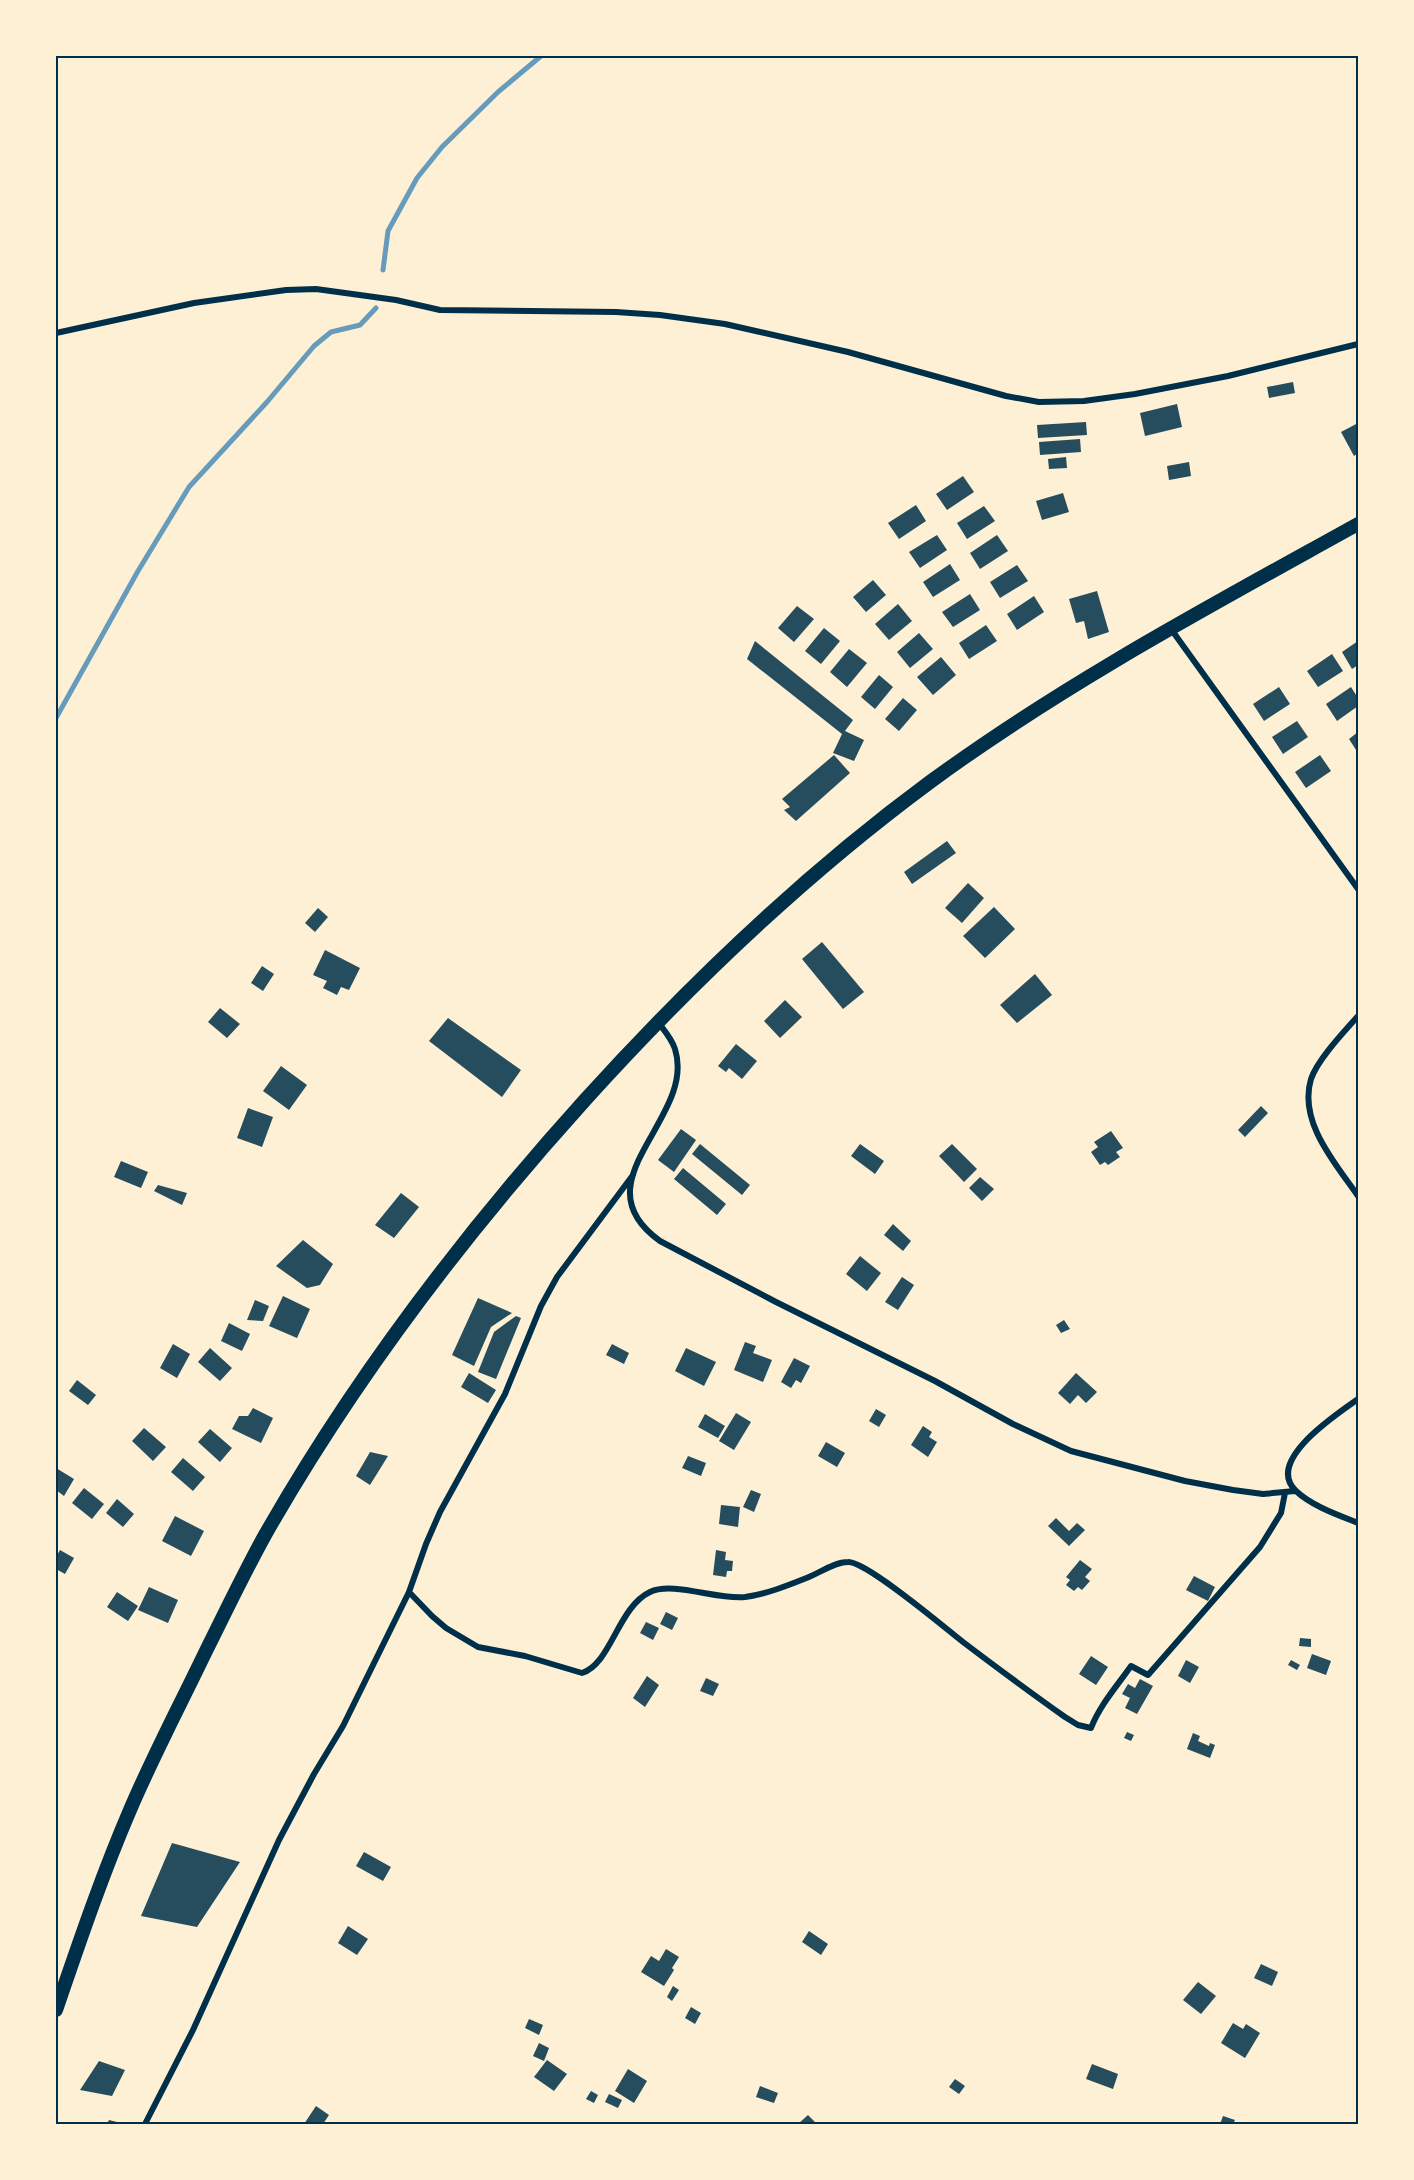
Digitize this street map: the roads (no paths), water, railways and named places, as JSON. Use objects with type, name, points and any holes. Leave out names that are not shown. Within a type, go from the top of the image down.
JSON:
[{"type":"main road","points":[[56,2010],[131,1809],[230,1601],[265,1536],[303,1472],[393,1335],[494,1204],[559,1128],[700,978],[797,890],[931,781],[1040,708],[1170,628],[1359,524]]},
{"type":"street","points":[[56,333],[194,303],[286,290],[316,289],[396,300],[440,310],[615,312],[660,315],[725,324],[849,352],[1006,396],[1039,402],[1135,394],[1228,376],[1359,344]]},
{"type":"street","points":[[1170,628],[1359,889]]},
{"type":"street","points":[[1359,1016],[1318,1065],[1311,1078],[1309,1106],[1314,1125],[1328,1152],[1359,1196]]},
{"type":"street","points":[[658,1022],[675,1049],[676,1084],[639,1158],[629,1191],[631,1206],[645,1230],[660,1241],[776,1302],[935,1381],[1046,1440],[1071,1450],[1185,1481],[1263,1494],[1295,1491]]},
{"type":"street","points":[[145,2124],[193,2030],[284,1831],[343,1726],[409,1592],[440,1512],[505,1394],[541,1306],[557,1277],[633,1175]]},
{"type":"street","points":[[1359,1399],[1312,1434],[1297,1450],[1287,1473],[1288,1481],[1295,1491],[1324,1508],[1359,1523]]},
{"type":"street","points":[[409,1592],[446,1628],[478,1647],[525,1656],[582,1673],[594,1666],[624,1617],[634,1604],[649,1592],[663,1588],[725,1598],[745,1597],[770,1591],[837,1564],[852,1562],[902,1594],[1065,1717],[1078,1725],[1091,1728],[1097,1714],[1131,1666],[1148,1675],[1260,1547],[1281,1513],[1285,1493]]},
{"type":"waterway","points":[[383,270],[388,231],[417,178],[442,147],[498,92],[541,56]]},
{"type":"waterway","points":[[56,718],[138,571],[189,487],[267,402],[314,346],[331,332],[360,325],[376,308]]}]
